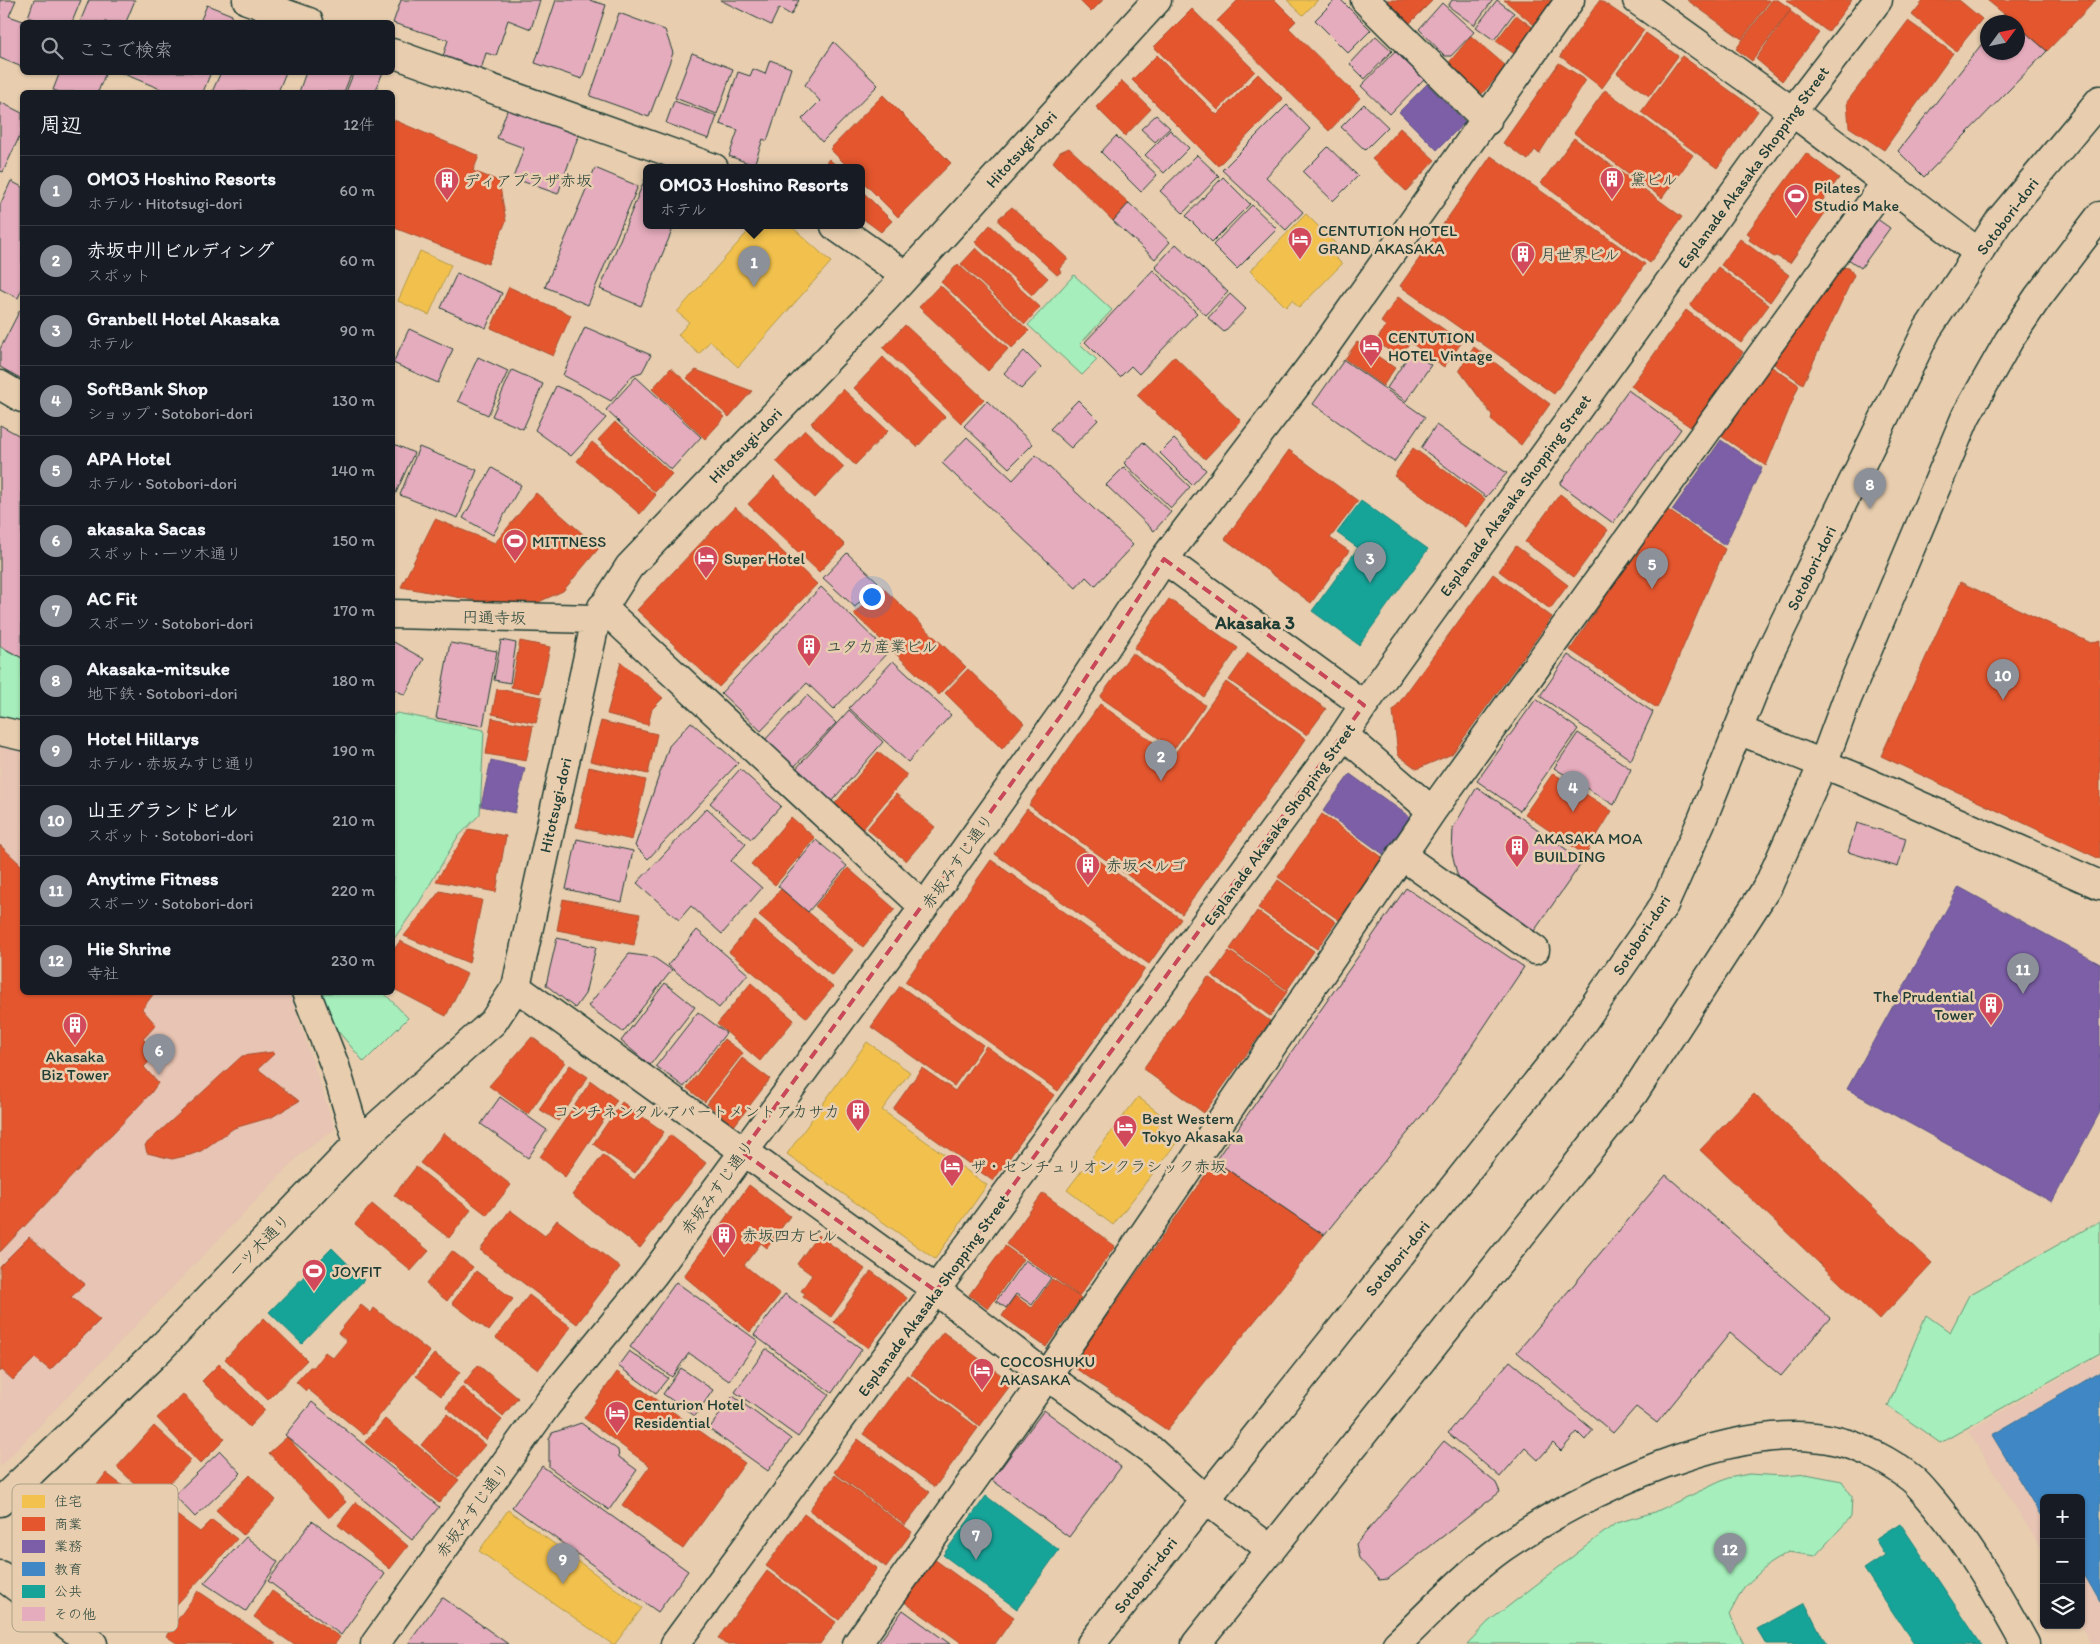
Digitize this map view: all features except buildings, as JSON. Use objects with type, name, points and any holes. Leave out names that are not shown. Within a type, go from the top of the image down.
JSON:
[{"type":"street","points":[[247,0],[303,20]]},
{"type":"street","name":"Hitotsugi-dori","points":[[516,987],[599,613],[629,567],[906,276],[1157,0]]},
{"type":"street","points":[[1365,0],[1487,121]]},
{"type":"street","name":"赤坂みすじ通り","points":[[375,1644],[548,1406],[653,1275],[924,908],[1052,726],[1164,559],[1314,362],[1487,121],[1570,0]]},
{"type":"street","points":[[1637,0],[1792,112],[1979,253]]},
{"type":"street","name":"Esplanade Akasaka Shopping Street","points":[[675,1644],[1344,735],[1792,112],[1878,0]]},
{"type":"street","points":[[395,54],[703,164]]},
{"type":"street","name":"Sotobori-dori","points":[[1091,1644],[1575,1034],[1664,905],[1702,820],[1770,651],[1927,330],[2000,220],[2100,100]]},
{"type":"street","points":[[857,1644],[1047,1376],[1401,855],[1885,184]]},
{"type":"street","points":[[1196,1644],[1634,1093],[1768,886],[1823,764],[1850,690],[1966,416],[2009,340],[2028,311],[2058,268],[2100,216]]},
{"type":"street","points":[[839,229],[906,276]]},
{"type":"street","points":[[0,385],[20,397]]},
{"type":"street","points":[[1164,559],[1364,705]]},
{"type":"street","points":[[599,613],[924,908]]},
{"type":"street","name":"円通寺坂","points":[[395,614],[599,613]]},
{"type":"street","points":[[1738,730],[1853,776],[2100,886]]},
{"type":"street","points":[[0,731],[20,736]]},
{"type":"street","points":[[1344,735],[1432,811]]},
{"type":"street","points":[[1401,855],[1535,950]]},
{"type":"street","points":[[516,987],[936,1291],[1047,1376],[1151,1450],[1205,1499],[1270,1549]]},
{"type":"street","name":"一ツ木通り","points":[[19,1484],[156,1354],[358,1143],[493,1022],[516,987]]},
{"type":"street","points":[[307,995],[334,1066],[358,1143]]},
{"type":"street","points":[[1396,1644],[1466,1577],[1502,1549],[1540,1524],[1599,1492],[1664,1462],[1755,1439],[1798,1436],[1838,1441],[1884,1460],[1912,1479],[1949,1521],[1980,1564],[2025,1644]]},
{"type":"street","name":"一ツ木通り","points":[[0,1502],[12,1491]]},
{"type":"street","points":[[0,1575],[12,1584]]},
{"type":"street","points":[[78,1632],[94,1644]]},
{"type":"highlighted area","points":[[1164,559],[1364,705],[936,1291],[742,1152],[1062,714]]},
{"type":"shaded area","points":[[0,742],[20,746],[20,995],[291,995],[335,1129],[301,1154],[0,1467]]},
{"type":"shaded area","points":[[2100,1355],[2100,1644],[2089,1644],[2084,1629],[2085,1494],[2040,1494],[2040,1547],[1968,1431]]},
{"type":"green space","points":[[1074,275],[1112,310],[1080,344],[1097,360],[1082,375],[1028,325]]},
{"type":"green space","points":[[0,647],[20,657],[20,745],[0,741]]},
{"type":"green space","points":[[397,713],[484,730],[480,814],[457,838],[419,903],[395,937],[395,714]]},
{"type":"green space","points":[[308,995],[386,995],[408,1018],[364,1062]]},
{"type":"green space","points":[[2100,1221],[2100,1353],[1940,1443],[1888,1406],[1926,1315],[1950,1332],[1969,1295]]},
{"type":"green space","points":[[1749,1474],[1785,1476],[1806,1474],[1842,1481],[1852,1496],[1851,1517],[1815,1556],[1788,1552],[1769,1564],[1744,1587],[1729,1615],[1744,1644],[1467,1644],[1488,1622],[1616,1523],[1655,1512],[1728,1478]]},
{"type":"place","name":"黛ビル","points":[[1612,200]]},
{"type":"place","name":"ディアプラザ赤坂","points":[[447,201]]},
{"type":"place","name":"Pilates Studio Make","points":[[1796,217]]},
{"type":"place","name":"CENTUTION HOTEL GRAND AKASAKA","points":[[1300,260]]},
{"type":"place","name":"月世界ビル","points":[[1523,275]]},
{"type":"place","name":"OMO3 Hoshino Resorts","points":[[754,287]]},
{"type":"place","name":"CENTUTION HOTEL Vintage","points":[[1371,367]]},
{"type":"place","name":"Akasaka-mitsuke","points":[[1870,509]]},
{"type":"place","name":"MITTNESS","points":[[515,562]]},
{"type":"place","name":"Super Hotel","points":[[706,579]]},
{"type":"place","name":"Granbell Hotel Akasaka","points":[[1370,583]]},
{"type":"place","name":"APA Hotel","points":[[1652,589]]},
{"type":"place","name":"ユタカ産業ビル","points":[[809,667]]},
{"type":"place","name":"山王グランドビル","points":[[2003,700]]},
{"type":"place","name":"赤坂中川ビルディング","points":[[1161,781]]},
{"type":"place","name":"SoftBank Shop","points":[[1573,812]]},
{"type":"place","name":"AKASAKA MOA BUILDING","points":[[1517,868]]},
{"type":"place","name":"赤坂ベルゴ","points":[[1088,886]]},
{"type":"place","name":"Anytime Fitness","points":[[2023,994]]},
{"type":"place","name":"The Prudential Tower","points":[[1991,1026]]},
{"type":"place","name":"Akasaka Biz Tower","points":[[75,1046]]},
{"type":"place","name":"akasaka Sacas","points":[[159,1075]]},
{"type":"place","name":"コンチネンタルアパートメントアカサカ","points":[[858,1132]]},
{"type":"place","name":"Best Western Tokyo Akasaka","points":[[1125,1148]]},
{"type":"place","name":"ザ・センチュリオンクラシック赤坂","points":[[952,1187]]},
{"type":"place","name":"赤坂四方ビル","points":[[724,1256]]},
{"type":"place","name":"JOYFIT","points":[[314,1292]]},
{"type":"place","name":"COCOSHUKU AKASAKA","points":[[982,1391]]},
{"type":"place","name":"Centurion Hotel Residential","points":[[617,1434]]},
{"type":"place","name":"AC Fit","points":[[976,1560]]},
{"type":"place","name":"Hie Shrine","points":[[1730,1574]]},
{"type":"place","name":"Hotel Hillarys","points":[[563,1584]]},
{"type":"district","name":"Akasaka 3","points":[[1255,623]]}]
